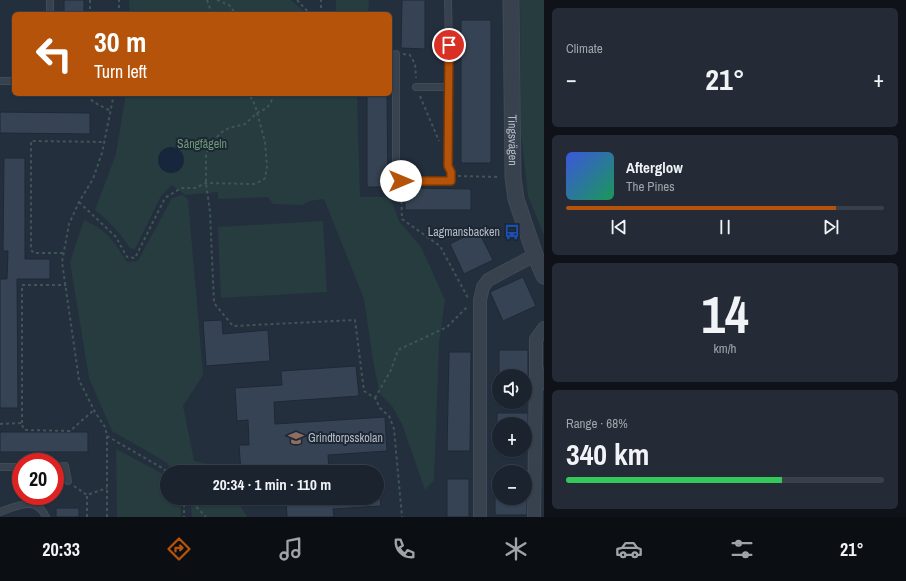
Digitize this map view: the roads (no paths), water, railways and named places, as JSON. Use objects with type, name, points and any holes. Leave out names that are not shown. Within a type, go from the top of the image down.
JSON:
[{"type":"street","name":"Tingsvägen","points":[[511,0],[513,177],[516,199],[544,276]]},
{"type":"street","points":[[480,517],[480,300],[483,287],[488,280],[536,255]]},
{"type":"street","points":[[534,517],[536,338],[544,328]]},
{"type":"street","points":[[536,368],[544,383]]},
{"type":"lane","points":[[50,0],[50,12]]},
{"type":"lane","points":[[396,54],[396,176],[401,181],[451,181],[451,172],[448,166],[448,0]]},
{"type":"lane","points":[[449,45],[461,45]]},
{"type":"lane","points":[[0,81],[12,81]]},
{"type":"lane","points":[[416,87],[449,87]]},
{"type":"lane","points":[[64,466],[68,482]]},
{"type":"lane","points":[[0,467],[12,467]]},
{"type":"lane","points":[[0,512],[28,504],[35,505],[40,508],[46,517]]},
{"type":"water","points":[[171,147],[180,151],[184,160],[180,169],[171,173],[162,169],[158,160],[162,151]]},
{"type":"place","name":"Lagmansbacken","points":[[512,232]]},
{"type":"place","name":"Grindtorpsskolan","points":[[296,438]]},
{"type":"park label","name":"Sångfågeln","points":[[202,144]]}]
